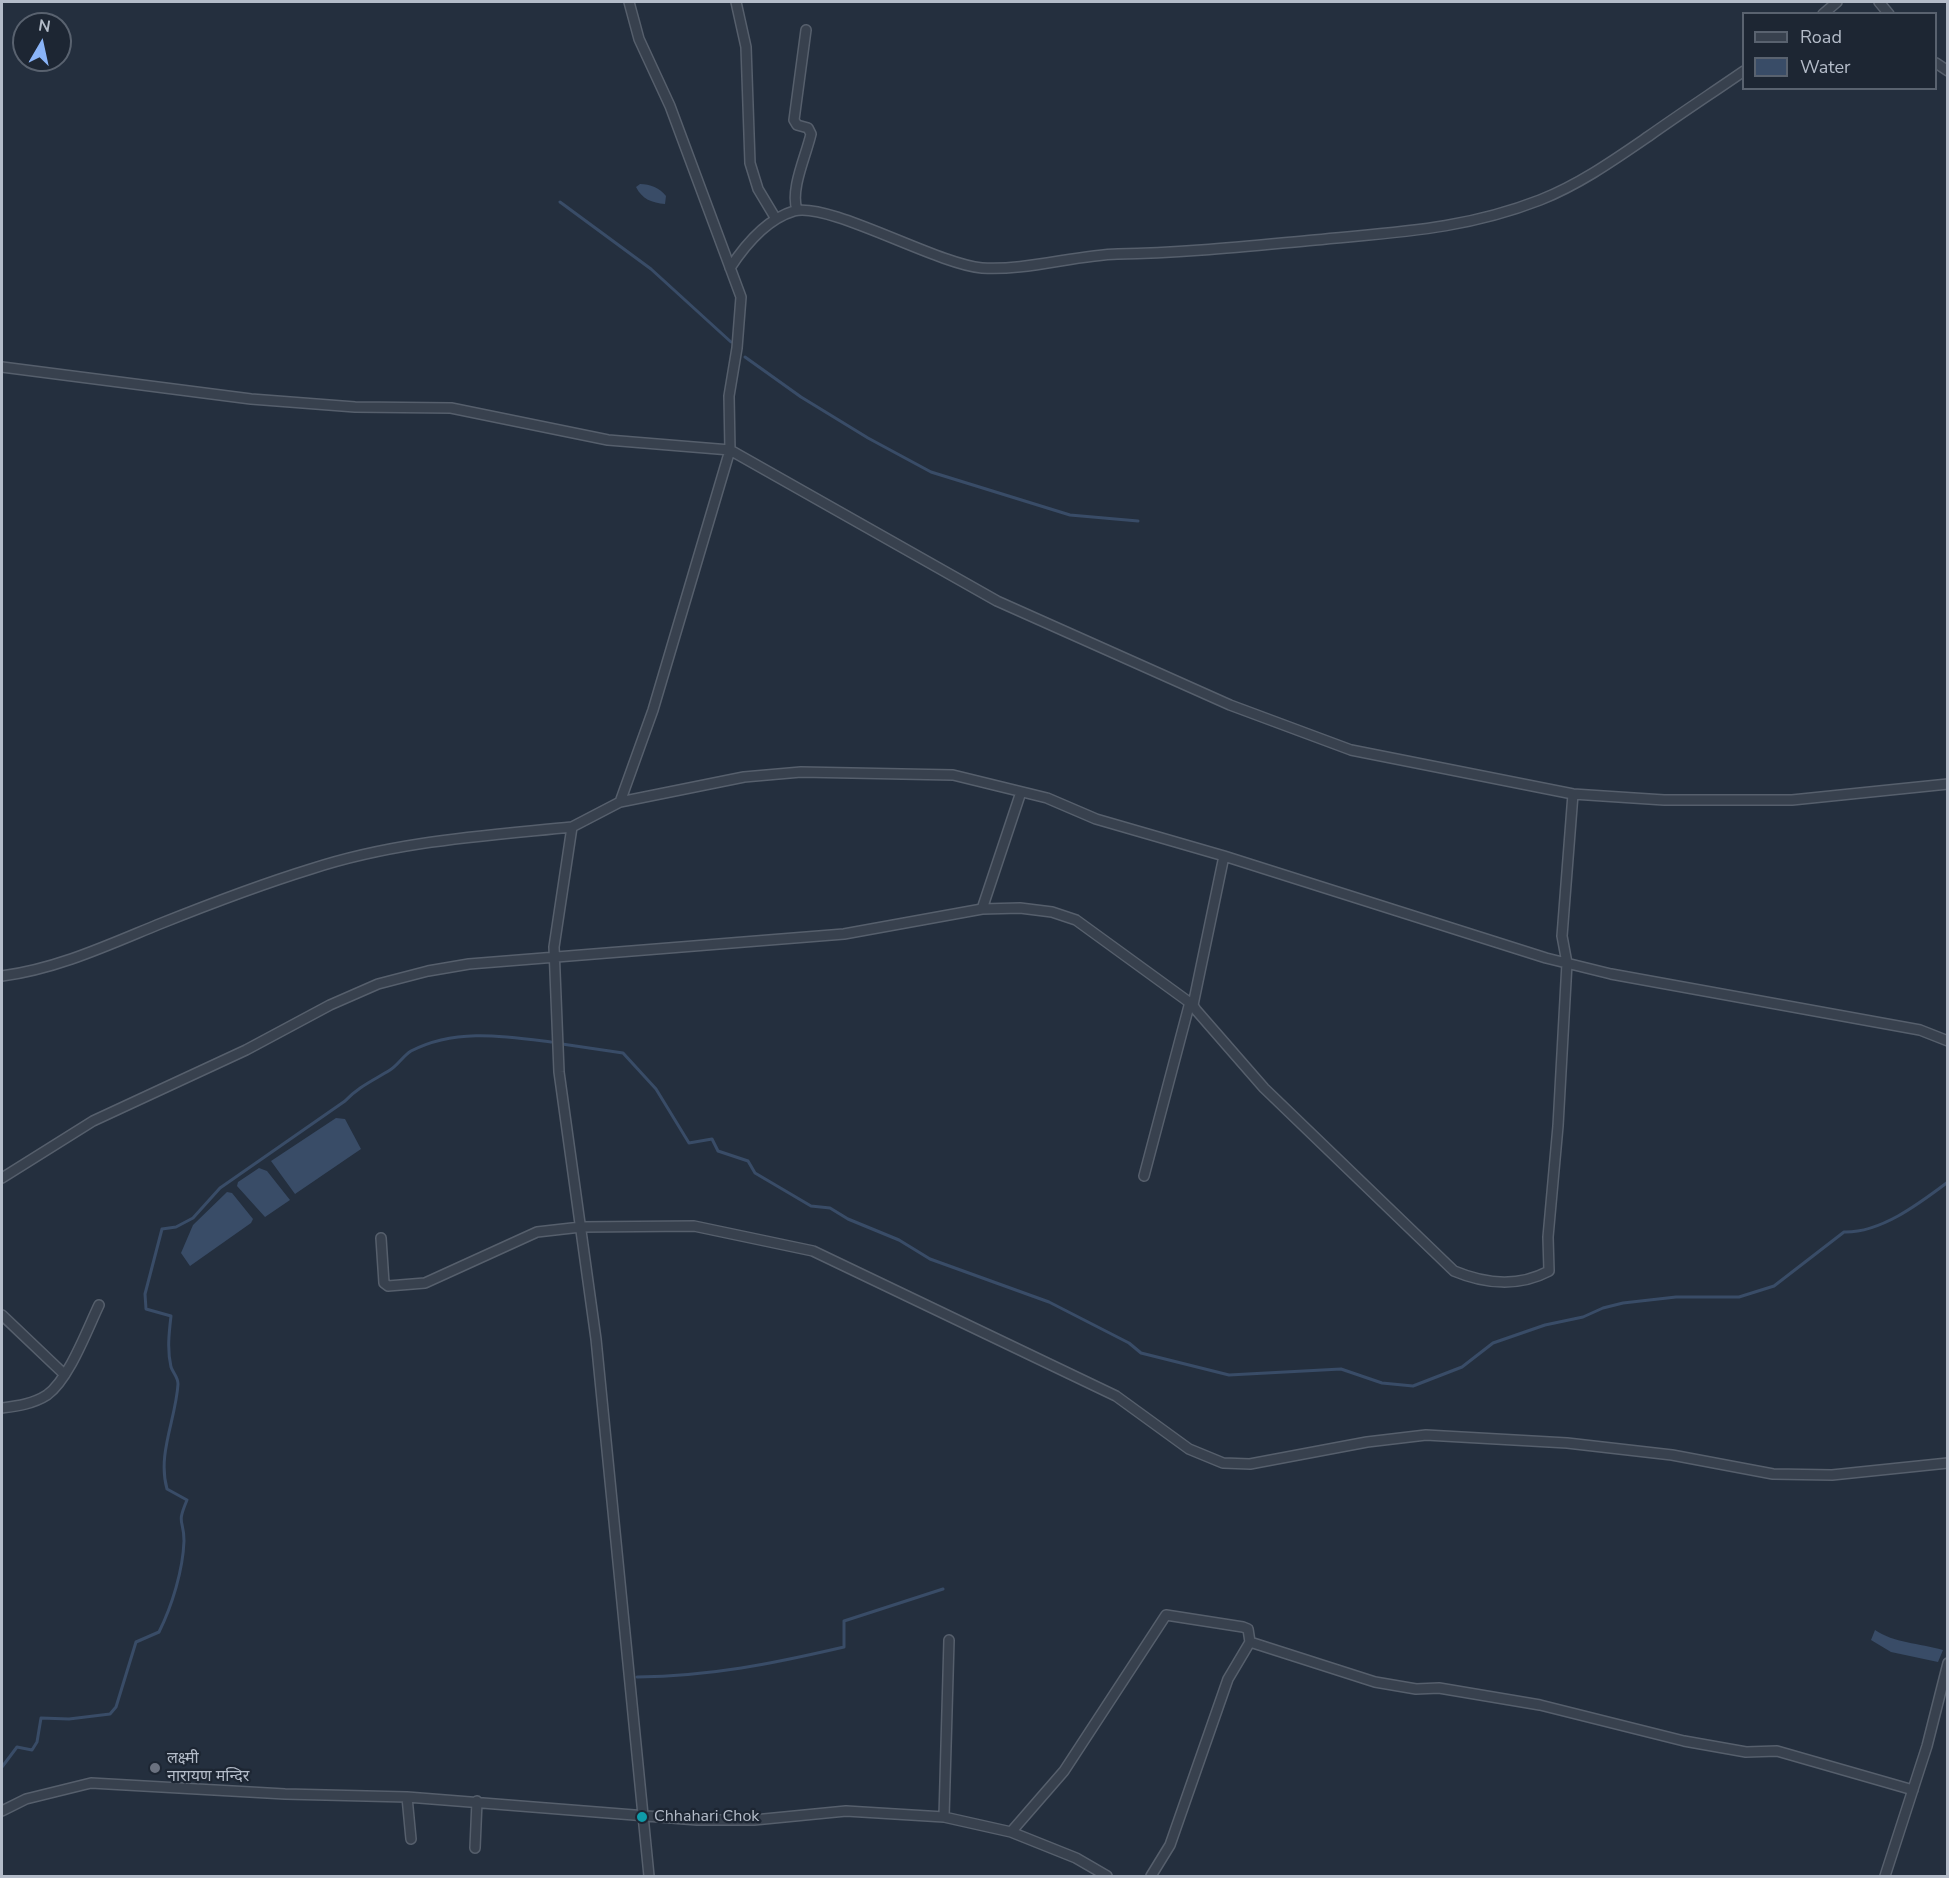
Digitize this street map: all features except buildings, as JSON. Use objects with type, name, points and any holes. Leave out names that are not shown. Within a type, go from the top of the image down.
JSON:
[{"type":"street","points":[[620,802],[652,710],[730,450],[729,396],[737,348],[741,297],[670,106],[639,39],[629,2]]},
{"type":"street","points":[[736,2],[746,47],[750,163],[758,189],[776,219]]},
{"type":"street","points":[[1826,12],[1838,2]]},
{"type":"street","points":[[797,210],[795,204],[798,185],[811,134],[808,128],[797,125],[794,120],[806,30]]},
{"type":"street","points":[[730,268],[741,252],[776,219],[797,210],[830,215],[951,260],[982,268],[1061,263],[1113,255],[1179,253],[1399,234],[1469,224],[1542,199],[1590,177],[1742,72]]},
{"type":"street","points":[[2,366],[251,399],[355,407],[451,408],[608,440],[730,450],[997,601],[1230,705],[1352,750],[1574,794],[1664,800],[1777,801],[1947,784]]},
{"type":"street","points":[[2,976],[26,973],[76,958],[187,913],[335,862],[404,844],[572,827],[620,802],[744,777],[801,772],[953,775],[1047,798],[1096,819],[1224,856],[1567,963],[1920,1030],[1947,1041]]},
{"type":"street","points":[[982,909],[1021,792]]},
{"type":"street","points":[[2,1178],[93,1121],[167,1088],[330,1005],[378,984],[428,970],[469,964],[844,934],[982,909],[1052,912],[1076,920],[1192,1004],[1264,1088],[1454,1271],[1478,1280],[1499,1282],[1534,1279],[1549,1271],[1548,1237],[1567,963],[1562,936],[1574,794]]},
{"type":"street","points":[[572,827],[555,957],[559,1072],[596,1340],[649,1876]]},
{"type":"street","points":[[1144,1176],[1192,1004],[1224,856]]},
{"type":"street","points":[[381,1238],[384,1283],[388,1286],[425,1283],[531,1234],[581,1227],[694,1226],[813,1251],[1116,1396],[1189,1449],[1223,1463],[1250,1464],[1368,1442],[1426,1435],[1567,1443],[1624,1449],[1672,1455],[1773,1474],[1832,1475],[1947,1463]]},
{"type":"street","points":[[2,1408],[29,1403],[48,1394],[64,1374],[99,1305]]},
{"type":"street","points":[[2,1315],[64,1374]]},
{"type":"street","points":[[1011,1832],[1064,1771],[1166,1615],[1243,1627],[1248,1629],[1250,1642],[1228,1679],[1170,1845],[1151,1876]]},
{"type":"street","points":[[944,1816],[949,1640]]},
{"type":"street","points":[[1250,1642],[1375,1682],[1416,1689],[1439,1688],[1540,1705],[1684,1741],[1746,1752],[1777,1751],[1913,1790]]},
{"type":"street","points":[[1885,1876],[1927,1746],[1947,1663]]},
{"type":"street","points":[[2,1811],[26,1798],[91,1783],[285,1794],[477,1801],[642,1816],[754,1820],[846,1811],[944,1816],[1011,1832],[1076,1858],[1107,1876]]},
{"type":"street","points":[[407,1797],[411,1839]]},
{"type":"street","points":[[475,1848],[477,1801]]},
{"type":"water","points":[[640,184],[661,191],[666,196],[665,204],[644,197],[636,187]]},
{"type":"water","points":[[336,1118],[345,1119],[361,1149],[295,1194],[271,1161]]},
{"type":"water","points":[[259,1168],[267,1171],[290,1200],[265,1217],[237,1186],[238,1182]]},
{"type":"water","points":[[227,1192],[232,1193],[253,1219],[251,1223],[190,1266],[181,1253],[193,1225]]},
{"type":"water","points":[[1875,1630],[1899,1640],[1943,1650],[1938,1662],[1891,1652],[1871,1640]]},
{"type":"waterway","points":[[560,202],[651,269],[731,342]]},
{"type":"waterway","points":[[745,357],[801,397],[868,438],[931,472],[1070,515],[1138,521]]},
{"type":"waterway","points":[[2,1767],[17,1747],[32,1750],[37,1742],[41,1718],[69,1719],[110,1714],[116,1707],[136,1642],[159,1632],[176,1588],[182,1564],[184,1541],[181,1518],[187,1500],[167,1489],[165,1476],[164,1463],[178,1384],[171,1367],[169,1354],[171,1316],[146,1309],[145,1294],[162,1229],[176,1227],[193,1218],[220,1188],[361,1088],[393,1068],[411,1051],[428,1044],[462,1036],[498,1036],[551,1042]]},
{"type":"waterway","points":[[562,1044],[623,1053],[656,1089],[689,1143],[712,1139],[718,1151],[748,1161],[755,1173],[811,1206],[830,1208],[848,1219],[899,1240],[930,1259],[1049,1302],[1129,1343],[1141,1353],[1229,1375],[1341,1369],[1382,1383],[1413,1386],[1462,1367],[1493,1343],[1545,1325],[1583,1317],[1603,1308],[1623,1303],[1676,1297],[1739,1297],[1774,1286],[1844,1232],[1872,1228],[1886,1222],[1913,1207],[1948,1182]]},
{"type":"waterway","points":[[637,1677],[741,1668],[844,1647],[844,1621],[943,1589]]},
{"type":"place","name":"लक्ष्मी नारायण मन्दिर","points":[[155,1768]]},
{"type":"place","name":"Chhahari Chok","points":[[642,1817]]}]
